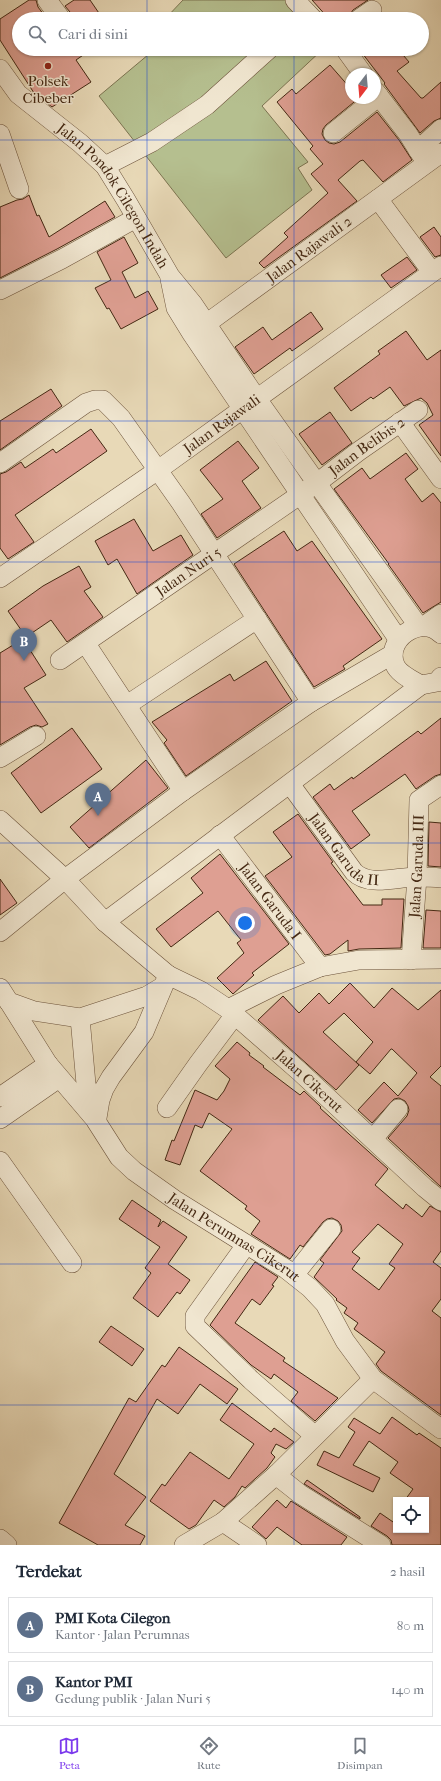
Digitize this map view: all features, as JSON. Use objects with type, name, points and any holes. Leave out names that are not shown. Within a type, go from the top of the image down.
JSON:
[{"type":"street","points":[[47,0],[56,12]]},
{"type":"street","points":[[295,0],[306,12]]},
{"type":"street","points":[[104,166],[152,142],[207,105],[261,56]]},
{"type":"street","points":[[350,56],[359,68]]},
{"type":"street","name":"Jalan Pondok Cilegon Indah","points":[[2,78],[18,94],[80,143],[104,166],[170,276],[176,308],[198,329],[249,403]]},
{"type":"street","points":[[381,99],[408,134],[428,156]]},
{"type":"street","points":[[334,133],[366,104]]},
{"type":"street","name":"Jalan Rajawali 2","points":[[198,329],[378,199],[428,156],[441,130]]},
{"type":"street","points":[[0,134],[19,189]]},
{"type":"street","points":[[378,199],[437,269]]},
{"type":"street","points":[[0,290],[62,259],[136,218]]},
{"type":"street","name":"Jalan Rajawali","points":[[0,578],[158,470],[437,269]]},
{"type":"street","points":[[0,463],[86,403],[95,400],[103,400],[121,418],[158,470],[311,702]]},
{"type":"street","points":[[249,403],[316,483],[428,629]]},
{"type":"street","points":[[249,403],[299,495],[396,647],[396,666],[406,677],[421,685]]},
{"type":"street","name":"Jalan Belibis 2","points":[[316,483],[418,410]]},
{"type":"street","points":[[400,422],[441,479]]},
{"type":"street","name":"Jalan Nuri 5","points":[[60,660],[86,644],[316,483]]},
{"type":"street","points":[[0,932],[65,879],[183,791],[311,702],[396,647],[407,631],[428,629],[441,614]]},
{"type":"street","points":[[127,705],[257,619]]},
{"type":"street","points":[[86,644],[183,791]]},
{"type":"street","points":[[104,922],[421,685],[437,682],[441,677]]},
{"type":"street","points":[[0,758],[36,736]]},
{"type":"street","name":"Jalan Garuda II","points":[[290,784],[357,875],[372,880],[417,877],[441,878]]},
{"type":"street","name":"Jalan Garuda III","points":[[411,960],[417,877],[419,800],[441,785]]},
{"type":"street","points":[[419,800],[441,800]]},
{"type":"street","name":"Jalan Cikerut","points":[[0,820],[65,879],[104,922],[165,981],[200,992],[231,1013],[271,1046],[441,1201]]},
{"type":"street","name":"Jalan Garuda I","points":[[220,834],[320,967]]},
{"type":"street","points":[[167,1108],[231,1013],[276,985],[320,967],[359,960],[441,959]]},
{"type":"street","points":[[5,995],[34,1011],[80,1018],[147,996],[165,981]]},
{"type":"street","points":[[96,1121],[100,1100],[104,1089],[144,1032],[165,981]]},
{"type":"street","points":[[5,995],[54,1071],[96,1121]]},
{"type":"street","name":"Jalan Perumnas Cikerut","points":[[80,1018],[86,1084],[96,1121],[119,1157],[134,1171],[175,1200],[294,1275],[310,1288],[325,1304],[345,1341],[373,1379],[441,1429]]},
{"type":"street","points":[[0,1097],[54,1071]]},
{"type":"street","points":[[0,1119],[54,1071]]},
{"type":"street","points":[[373,1139],[398,1109]]},
{"type":"street","points":[[0,1160],[72,1263]]},
{"type":"street","points":[[294,1275],[331,1229]]},
{"type":"street","points":[[246,1245],[195,1316],[195,1326],[251,1380],[315,1436]]},
{"type":"street","points":[[184,1545],[222,1522],[276,1475],[373,1379]]},
{"type":"street","points":[[276,1475],[300,1494],[380,1545]]},
{"type":"street","points":[[222,1522],[257,1545]]},
{"type":"street","points":[[0,1539],[7,1545]]},
{"type":"green space","points":[[183,0],[306,0],[309,12],[172,12]]},
{"type":"green space","points":[[147,56],[316,56],[262,106],[308,162],[298,168],[312,190],[226,258],[99,96]]},
{"type":"building","name":"Polsek Cibeber","points":[[29,0],[36,0],[38,7],[42,12],[12,12],[12,56],[82,56],[76,60],[91,82],[52,107],[34,93],[0,40],[0,19]]},
{"type":"building","points":[[74,0],[90,0],[98,12],[70,12],[65,6]]},
{"type":"building","points":[[312,0],[368,0],[352,12],[323,12]]},
{"type":"building","points":[[364,56],[404,56],[409,62],[397,71],[421,98],[423,98],[441,82],[441,118],[434,121],[420,133],[384,84],[385,83],[381,78],[381,68],[374,68]]},
{"type":"building","points":[[330,65],[345,82],[345,104],[352,104],[323,129],[322,134],[325,140],[334,144],[340,142],[377,112],[399,140],[412,160],[383,182],[363,160],[360,161],[338,180],[357,201],[264,268],[259,263],[288,237],[284,233],[328,193],[311,174],[323,164],[310,149],[313,146],[277,102],[292,89],[296,94]]},
{"type":"building","points":[[29,195],[37,216],[39,215],[49,237],[105,201],[115,217],[0,278],[0,207],[23,199]]},
{"type":"building","points":[[434,227],[441,237],[441,255],[435,257],[420,237]]},
{"type":"building","points":[[124,237],[138,263],[122,272],[135,298],[148,291],[158,309],[121,329],[95,288],[111,280],[97,252]]},
{"type":"building","points":[[407,257],[417,270],[391,288],[381,275]]},
{"type":"building","points":[[311,312],[323,329],[292,351],[290,348],[254,374],[235,347],[263,327],[272,340]]},
{"type":"building","points":[[406,331],[427,360],[441,350],[441,456],[419,425],[433,415],[427,403],[421,398],[404,406],[390,387],[373,399],[371,397],[351,411],[334,388],[380,354],[378,351]]},
{"type":"building","points":[[51,389],[62,406],[0,450],[0,421]]},
{"type":"building","points":[[330,412],[352,443],[322,465],[299,434]]},
{"type":"building","points":[[91,429],[107,451],[15,515],[34,542],[8,559],[0,548],[0,474],[6,472],[21,462],[25,468],[53,449],[56,453]]},
{"type":"building","points":[[238,441],[259,468],[242,481],[261,508],[217,538],[201,514],[223,499],[200,470]]},
{"type":"building","points":[[406,453],[418,469],[405,479],[422,502],[433,493],[441,503],[441,602],[423,613],[334,489],[362,468],[370,479]]},
{"type":"building","points":[[134,519],[153,551],[181,535],[193,555],[137,594],[117,559],[108,565],[95,541]]},
{"type":"building","points":[[284,531],[297,551],[312,541],[382,639],[343,666],[345,669],[314,687],[234,564]]},
{"type":"building","points":[[79,566],[91,587],[84,591],[103,617],[67,642],[51,620],[26,637],[8,611],[43,586]]},
{"type":"building","points":[[23,639],[46,675],[24,688],[48,724],[42,727],[36,725],[30,727],[0,745],[0,653]]},
{"type":"building","points":[[266,661],[292,701],[186,776],[164,743],[167,740],[152,722],[230,674],[234,681]]},
{"type":"building","points":[[441,718],[441,774],[435,776],[416,789],[405,774],[352,811],[370,835],[351,849],[313,797],[330,784],[334,790],[352,777],[353,779],[418,731],[421,734]]},
{"type":"building","points":[[72,728],[102,769],[41,813],[11,773]]},
{"type":"building","points":[[146,760],[168,788],[89,848],[70,827]]},
{"type":"building","points":[[298,814],[333,862],[331,863],[363,905],[382,905],[382,899],[404,899],[401,948],[359,949],[348,951],[348,940],[330,954],[325,955],[265,876],[292,857],[273,832]]},
{"type":"building","points":[[429,822],[441,823],[441,867],[428,866]]},
{"type":"building","points":[[220,854],[289,944],[252,973],[254,975],[233,994],[217,978],[244,953],[237,943],[241,940],[218,911],[171,947],[156,929],[203,893],[191,878]]},
{"type":"building","points":[[0,879],[17,903],[0,915]]},
{"type":"building","points":[[426,910],[441,911],[441,948],[423,948]]},
{"type":"building","points":[[350,983],[374,1008],[392,988],[418,1010],[441,990],[441,1066],[430,1077],[441,1086],[441,1187],[388,1138],[407,1116],[409,1110],[405,1101],[399,1098],[394,1099],[372,1123],[358,1110],[384,1082],[398,1096],[417,1073],[392,1049],[370,1074],[356,1062],[373,1042],[344,1013],[323,1032],[359,1065],[336,1090],[258,1020],[283,996],[299,1013],[319,993],[329,1004]]},
{"type":"building","points":[[237,1042],[250,1053],[249,1055],[264,1066],[263,1067],[300,1095],[304,1091],[321,1107],[320,1108],[388,1169],[375,1185],[403,1209],[406,1204],[422,1217],[430,1206],[441,1212],[441,1251],[433,1262],[441,1268],[441,1299],[432,1311],[441,1318],[441,1415],[381,1371],[376,1364],[385,1352],[354,1329],[358,1323],[344,1313],[347,1308],[336,1300],[337,1299],[314,1277],[324,1263],[320,1260],[342,1231],[341,1225],[338,1221],[332,1218],[323,1222],[303,1247],[300,1245],[290,1259],[251,1234],[260,1221],[245,1209],[247,1206],[200,1171],[232,1129],[209,1113],[202,1128],[195,1125],[180,1165],[165,1160],[172,1140],[174,1141],[195,1090],[217,1100],[224,1091],[230,1079],[215,1066]],"holes":[[[378,1224],[403,1244],[389,1264],[395,1268],[379,1290],[352,1269],[360,1258],[352,1252]]]},
{"type":"building","points":[[132,1200],[161,1220],[158,1227],[163,1221],[187,1237],[168,1264],[190,1280],[180,1294],[177,1292],[158,1317],[133,1298],[151,1273],[145,1268],[160,1247],[119,1219]]},
{"type":"building","points":[[255,1262],[278,1277],[272,1285],[274,1286],[260,1305],[252,1299],[235,1323],[285,1358],[283,1361],[338,1398],[315,1421],[291,1401],[298,1392],[274,1374],[271,1379],[251,1365],[210,1325]]},
{"type":"building","points":[[111,1326],[144,1349],[132,1366],[99,1342]]},
{"type":"building","points":[[179,1347],[238,1389],[227,1404],[200,1384],[178,1414],[157,1399],[114,1474],[146,1497],[125,1525],[145,1536],[140,1545],[98,1545],[59,1523],[129,1398],[136,1402],[162,1365],[165,1367]]},
{"type":"building","points":[[232,1403],[271,1432],[274,1428],[294,1442],[286,1449],[276,1444],[271,1453],[275,1457],[267,1468],[245,1488],[242,1486],[235,1497],[224,1507],[214,1500],[196,1525],[189,1529],[150,1501],[162,1484],[165,1486],[190,1452],[229,1479],[254,1444],[220,1420]]},
{"type":"building","points":[[392,1417],[417,1435],[419,1433],[441,1448],[441,1545],[392,1545],[391,1540],[387,1536],[371,1526],[380,1513],[393,1522],[393,1533],[429,1533],[429,1497],[407,1497],[413,1489],[390,1473],[398,1462],[369,1441],[353,1465],[380,1478],[373,1492],[317,1465],[324,1451],[339,1458],[355,1432],[348,1427],[354,1418],[380,1434]]},
{"type":"building","points":[[307,1480],[360,1517],[360,1519],[304,1484]]},
{"type":"building","points":[[277,1500],[286,1508],[291,1501],[347,1537],[341,1545],[302,1545],[277,1527],[266,1539],[252,1527]]},
{"type":"place","name":"Polsek Cibeber","points":[[48,66]]},
{"type":"place","name":"Kantor PMI","points":[[24,661]]},
{"type":"place","name":"PMI Kota Cilegon","points":[[98,816]]}]
